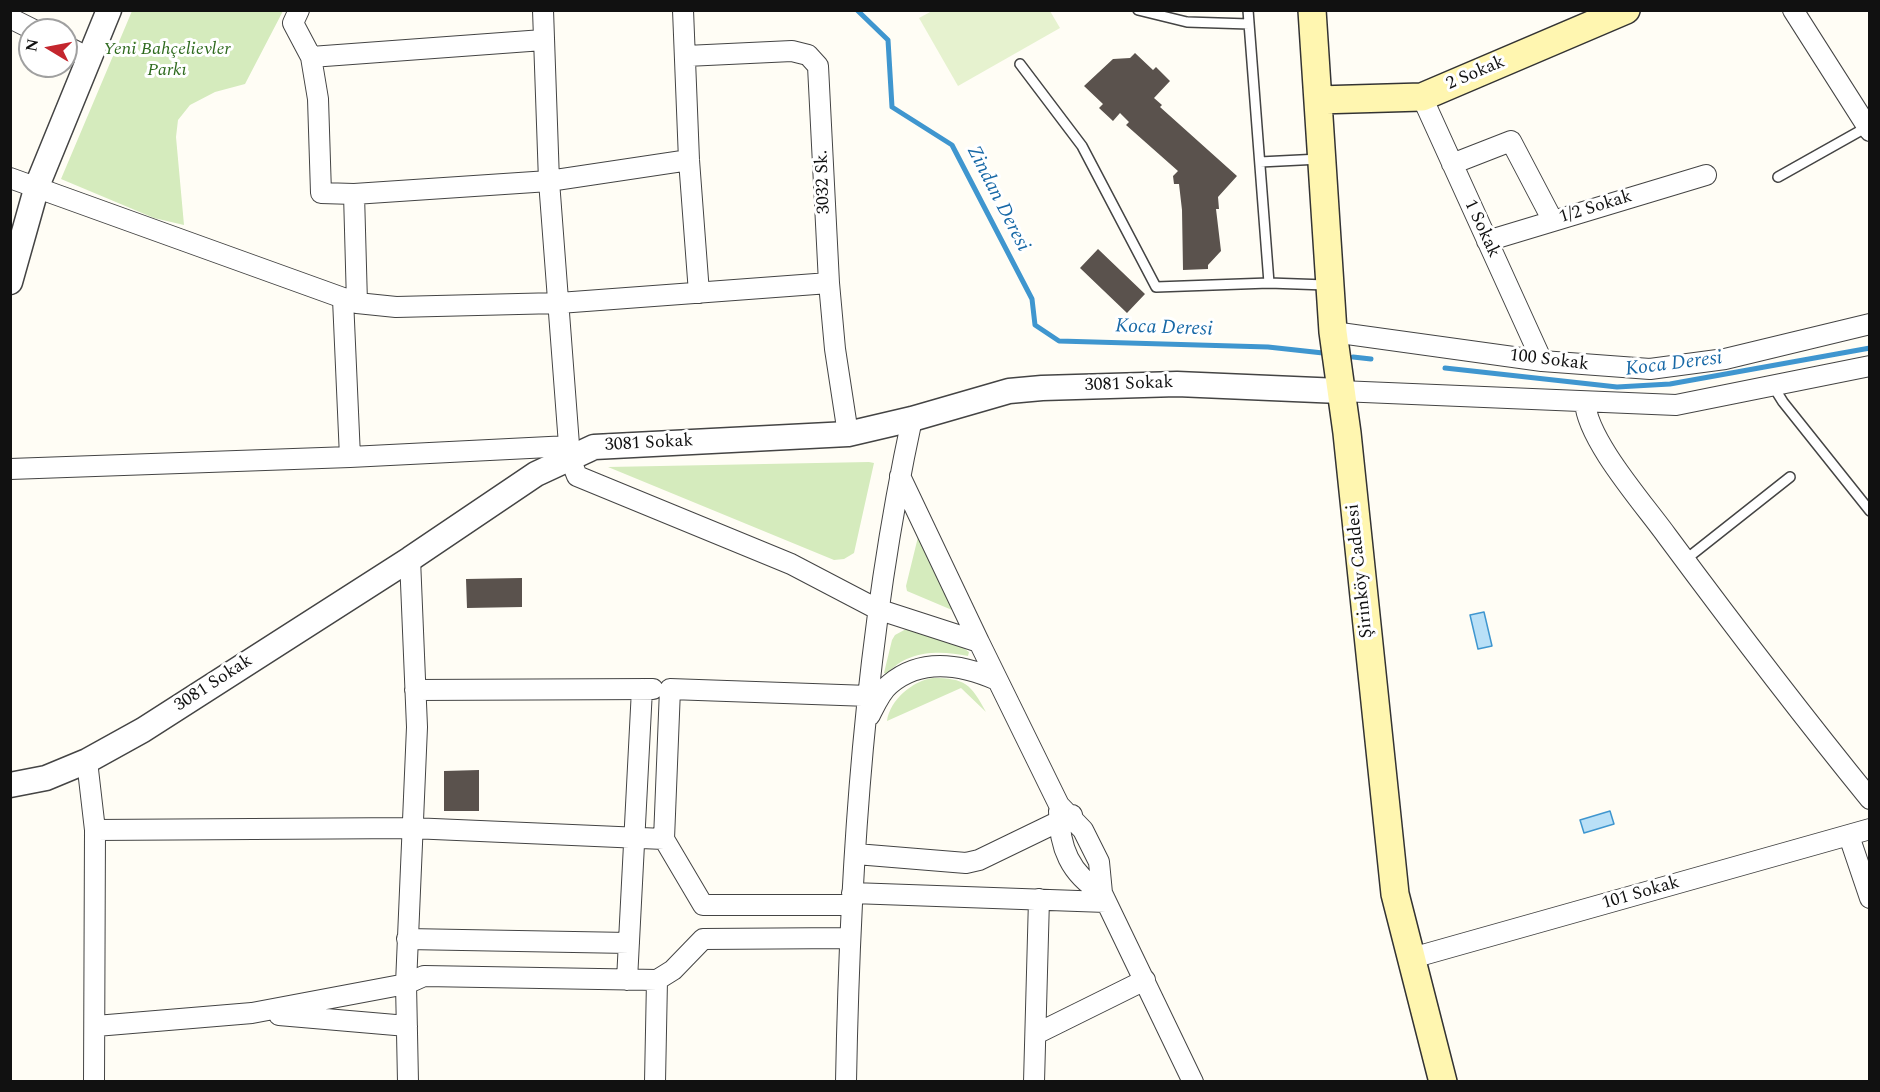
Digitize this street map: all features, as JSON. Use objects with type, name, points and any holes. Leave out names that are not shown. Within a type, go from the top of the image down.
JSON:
[{"type":"main road","name":"Şirinköy Caddesi","points":[[1312,10],[1334,332],[1347,433],[1395,894],[1443,1082]]},
{"type":"main road","name":"Şirinköy Caddesi","points":[[1316,54],[1320,10]]},
{"type":"main road","name":"2 Sokak","points":[[1318,100],[1422,97],[1626,10]]},
{"type":"street","points":[[10,282],[37,186],[109,10]]},
{"type":"street","points":[[299,10],[293,23],[311,57],[318,99],[321,192],[354,194],[549,181],[689,160]]},
{"type":"street","points":[[543,10],[549,181],[569,452],[576,476],[791,564],[877,609],[979,642]]},
{"type":"street","points":[[683,10],[689,160],[699,293]]},
{"type":"street","points":[[1793,10],[1868,129]]},
{"type":"street","points":[[311,57],[543,40]]},
{"type":"street","name":"3032 Sk.","points":[[686,56],[792,51],[808,55],[818,66],[834,349],[848,434]]},
{"type":"street","points":[[78,52],[89,58]]},
{"type":"street","name":"1 Sokak","points":[[1422,97],[1542,361]]},
{"type":"street","points":[[1452,164],[1511,141],[1553,221]]},
{"type":"street","name":"1/2 Sokak","points":[[1487,241],[1706,175]]},
{"type":"street","points":[[10,178],[350,301],[396,307],[559,303],[829,283]]},
{"type":"street","points":[[350,457],[350,301],[354,194]]},
{"type":"street","name":"100 Sokak","points":[[1334,332],[1542,361],[1650,369],[1725,358],[1869,324]]},
{"type":"street","name":"100 Sokak","points":[[1340,391],[1676,405],[1869,366]]},
{"type":"street","name":"3081 Sokak","points":[[10,785],[46,778],[87,761],[143,730],[410,559],[569,452],[594,447],[848,434],[912,419],[1009,391],[1042,388],[1177,384],[1340,391]]},
{"type":"street","points":[[1585,402],[1590,425],[1620,472],[1803,717],[1869,799]]},
{"type":"street","points":[[846,1082],[848,938],[877,609],[912,419]]},
{"type":"street","points":[[10,469],[569,452]]},
{"type":"street","points":[[900,476],[1063,814],[1061,838],[1077,875],[1104,897],[1193,1082]]},
{"type":"street","points":[[408,1082],[407,939],[417,728],[410,559]]},
{"type":"street","points":[[867,720],[890,684],[917,668],[940,665],[970,668],[997,680]]},
{"type":"street","points":[[627,980],[642,689]]},
{"type":"street","points":[[415,690],[670,689],[869,696]]},
{"type":"street","points":[[96,1026],[252,1013],[406,984],[424,976],[657,980],[673,970],[703,939],[703,905],[664,839],[670,689]]},
{"type":"street","points":[[87,761],[95,830],[94,1082]]},
{"type":"street","points":[[856,854],[966,862],[979,860],[1063,814]]},
{"type":"street","points":[[95,830],[411,828],[664,839]]},
{"type":"street","name":"101 Sokak","points":[[1412,958],[1869,829]]},
{"type":"street","points":[[1849,836],[1869,898]]},
{"type":"street","points":[[703,905],[852,899],[1104,897]]},
{"type":"street","points":[[1034,1082],[1039,899]]},
{"type":"street","points":[[703,939],[848,938]]},
{"type":"street","points":[[407,939],[629,943]]},
{"type":"street","points":[[655,1082],[657,980]]},
{"type":"street","points":[[1035,1034],[1144,980]]},
{"type":"street","points":[[252,1013],[407,1026]]},
{"type":"lane","points":[[1138,10],[1187,22],[1249,24]]},
{"type":"lane","points":[[1248,10],[1269,283]]},
{"type":"lane","points":[[1020,64],[1082,146],[1156,287],[1269,283],[1331,285]]},
{"type":"lane","points":[[1778,177],[1868,129]]},
{"type":"lane","points":[[1260,162],[1322,159]]},
{"type":"lane","points":[[1773,386],[1783,402],[1869,511]]},
{"type":"lane","points":[[1685,560],[1790,477]]},
{"type":"green space","name":"Yeni Bahçelievler Parkı","points":[[132,11],[283,11],[245,84],[215,92],[190,105],[178,120],[176,137],[184,225],[154,218],[61,179]]},
{"type":"green space","points":[[932,11],[1050,11],[1060,28],[958,86],[919,18]]},
{"type":"green space","points":[[874,463],[854,553],[844,559],[834,560],[608,467]]},
{"type":"green space","points":[[918,537],[952,610],[907,591],[906,586]]},
{"type":"green space","points":[[908,628],[962,647],[969,652],[968,656],[935,653],[914,656],[895,666],[887,674],[884,673],[892,640],[895,635]]},
{"type":"green space","points":[[933,678],[953,679],[966,684],[986,712],[961,688],[887,721],[892,706],[903,693],[917,683]]},
{"type":"water","points":[[1484,612],[1492,646],[1478,649],[1470,615]]},
{"type":"water","points":[[1610,811],[1614,824],[1584,833],[1580,820]]},
{"type":"building","points":[[1135,53],[1153,70],[1156,67],[1170,81],[1154,98],[1162,105],[1160,107],[1237,176],[1218,197],[1219,209],[1216,209],[1221,251],[1208,265],[1208,269],[1183,270],[1182,210],[1179,184],[1174,184],[1173,176],[1178,171],[1126,125],[1129,122],[1120,113],[1113,121],[1099,108],[1103,104],[1084,86],[1113,59],[1130,58]]},
{"type":"building","points":[[1098,249],[1145,294],[1127,313],[1080,268]]},
{"type":"building","points":[[522,578],[522,607],[467,608],[466,579]]},
{"type":"building","points":[[479,770],[479,811],[444,811],[444,771]]},
{"type":"waterway","name":"Zindan Deresi","points":[[857,10],[888,40],[892,107],[952,145],[1032,299],[1035,325],[1059,341],[1268,347],[1323,353]]},
{"type":"waterway","name":"Koca Deresi","points":[[1445,368],[1617,387],[1670,384],[1870,348]]},
{"type":"waterway","name":"Koca Deresi","points":[[1353,357],[1371,359]]}]
